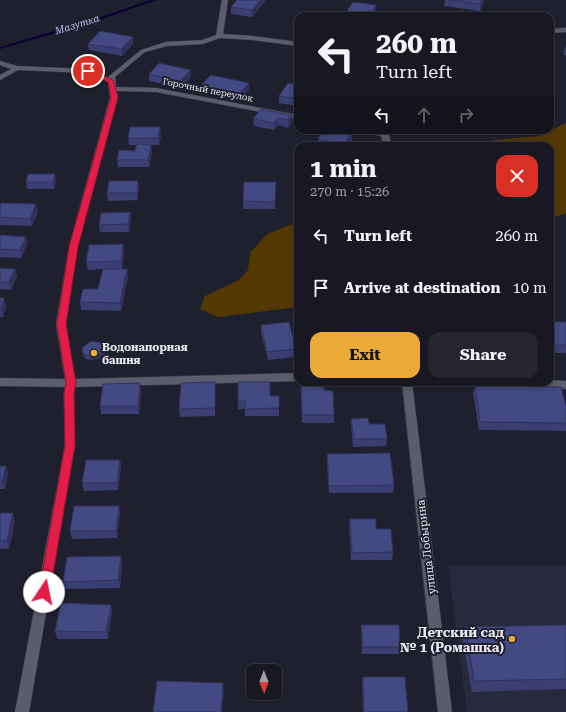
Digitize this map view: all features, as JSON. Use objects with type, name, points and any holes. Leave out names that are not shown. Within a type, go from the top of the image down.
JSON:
[{"type":"street","points":[[220,36],[220,17],[225,0]]},
{"type":"street","points":[[554,31],[566,30]]},
{"type":"street","points":[[22,712],[57,525],[70,445],[69,393],[71,383],[61,324],[74,247],[114,97],[112,76],[143,51],[166,44],[203,42],[220,36],[253,38],[294,43]]},
{"type":"street","points":[[0,63],[18,68],[88,71],[112,85]]},
{"type":"street","points":[[0,78],[18,68]]},
{"type":"street","name":"Горочный переулок","points":[[112,85],[156,90],[294,116]]},
{"type":"street","points":[[0,382],[71,383],[294,377]]},
{"type":"street","points":[[554,384],[566,385]]},
{"type":"street","name":"улица Лобырина","points":[[407,386],[445,712]]},
{"type":"shaded area","points":[[566,123],[566,213],[554,218],[554,142],[490,142],[495,140],[539,136],[543,134],[554,134],[554,129]]},
{"type":"shaded area","points":[[294,224],[294,308],[218,317],[200,309],[205,296],[239,280],[248,270],[250,253],[267,234]]},
{"type":"shaded area","name":"Детский сад № 1 (Ромашка)","points":[[448,565],[566,565],[566,712],[467,712]]},
{"type":"building","points":[[237,0],[260,0],[252,10],[231,7]]},
{"type":"building","points":[[449,0],[482,0],[480,4]]},
{"type":"building","points":[[353,2],[376,5],[372,12],[347,12]]},
{"type":"building","points":[[100,31],[133,37],[121,49],[88,44]]},
{"type":"building","points":[[159,63],[191,70],[180,81],[149,74]]},
{"type":"building","points":[[211,75],[249,83],[239,94],[201,85]]},
{"type":"building","points":[[288,83],[294,84],[294,98],[279,96]]},
{"type":"building","points":[[261,109],[292,115],[288,120],[278,118],[274,123],[253,119]]},
{"type":"building","points":[[130,127],[160,127],[158,138],[128,138]]},
{"type":"building","points":[[321,134],[351,134],[345,142],[334,142],[318,139]]},
{"type":"building","points":[[137,144],[151,145],[148,160],[117,160],[119,150],[135,151]]},
{"type":"building","points":[[28,174],[55,174],[53,182],[26,182]]},
{"type":"building","points":[[109,181],[138,181],[137,193],[107,193]]},
{"type":"building","points":[[244,182],[276,182],[275,202],[243,201]]},
{"type":"building","points":[[1,203],[36,204],[30,219],[0,217]]},
{"type":"building","points":[[130,212],[128,224],[99,225],[101,213]]},
{"type":"building","points":[[0,235],[26,237],[20,250],[0,249]]},
{"type":"building","points":[[123,244],[121,261],[86,262],[89,245]]},
{"type":"building","points":[[0,268],[15,269],[9,282],[0,282]]},
{"type":"building","points":[[103,269],[127,269],[120,303],[80,302],[83,289],[98,289]]},
{"type":"building","points":[[0,298],[4,298],[1,309],[0,309]]},
{"type":"building","points":[[289,322],[294,341],[294,349],[267,352],[261,325]]},
{"type":"building","points":[[554,322],[566,322],[566,345],[554,345]]},
{"type":"building","name":"Водонапорная башня","points":[[91,341],[102,343],[105,346],[105,350],[101,354],[90,356],[85,355],[82,351],[83,347]]},
{"type":"building","points":[[215,382],[215,408],[179,409],[181,383]]},
{"type":"building","points":[[238,382],[270,382],[270,396],[279,396],[279,408],[245,409],[245,401],[238,401]]},
{"type":"building","points":[[140,383],[138,406],[100,406],[103,384]]},
{"type":"building","points":[[301,386],[324,386],[324,390],[333,391],[334,415],[302,415]]},
{"type":"building","points":[[475,386],[561,387],[566,406],[566,423],[480,422]]},
{"type":"building","points":[[368,418],[369,424],[385,424],[387,439],[354,439],[351,419]]},
{"type":"building","points":[[390,453],[394,485],[329,486],[327,454]]},
{"type":"building","points":[[86,460],[120,460],[117,483],[82,483]]},
{"type":"building","points":[[0,466],[6,466],[2,482],[0,482]]},
{"type":"building","points":[[74,506],[119,506],[116,531],[70,531]]},
{"type":"building","points":[[0,513],[13,513],[7,541],[0,541]]},
{"type":"building","points":[[350,519],[376,519],[376,529],[391,529],[393,552],[352,553]]},
{"type":"building","points":[[121,556],[118,580],[63,582],[67,557]]},
{"type":"building","points":[[61,603],[111,605],[106,632],[55,631]]},
{"type":"building","points":[[361,625],[399,625],[400,647],[363,647]]},
{"type":"building","points":[[566,625],[566,679],[474,681],[465,627]]},
{"type":"building","points":[[363,677],[405,677],[408,712],[364,712]]},
{"type":"building","points":[[157,681],[223,683],[221,712],[153,712]]},
{"type":"waterway","name":"Мазутка","points":[[0,48],[96,20],[154,0]]},
{"type":"place","name":"Водонапорная башня","points":[[94,353]]},
{"type":"place","name":"Детский сад № 1 (Ромашка)","points":[[512,639]]},
{"type":"route","points":[[44,592],[70,445],[69,393],[71,383],[61,324],[74,247],[114,97],[111,81],[88,71]]}]
